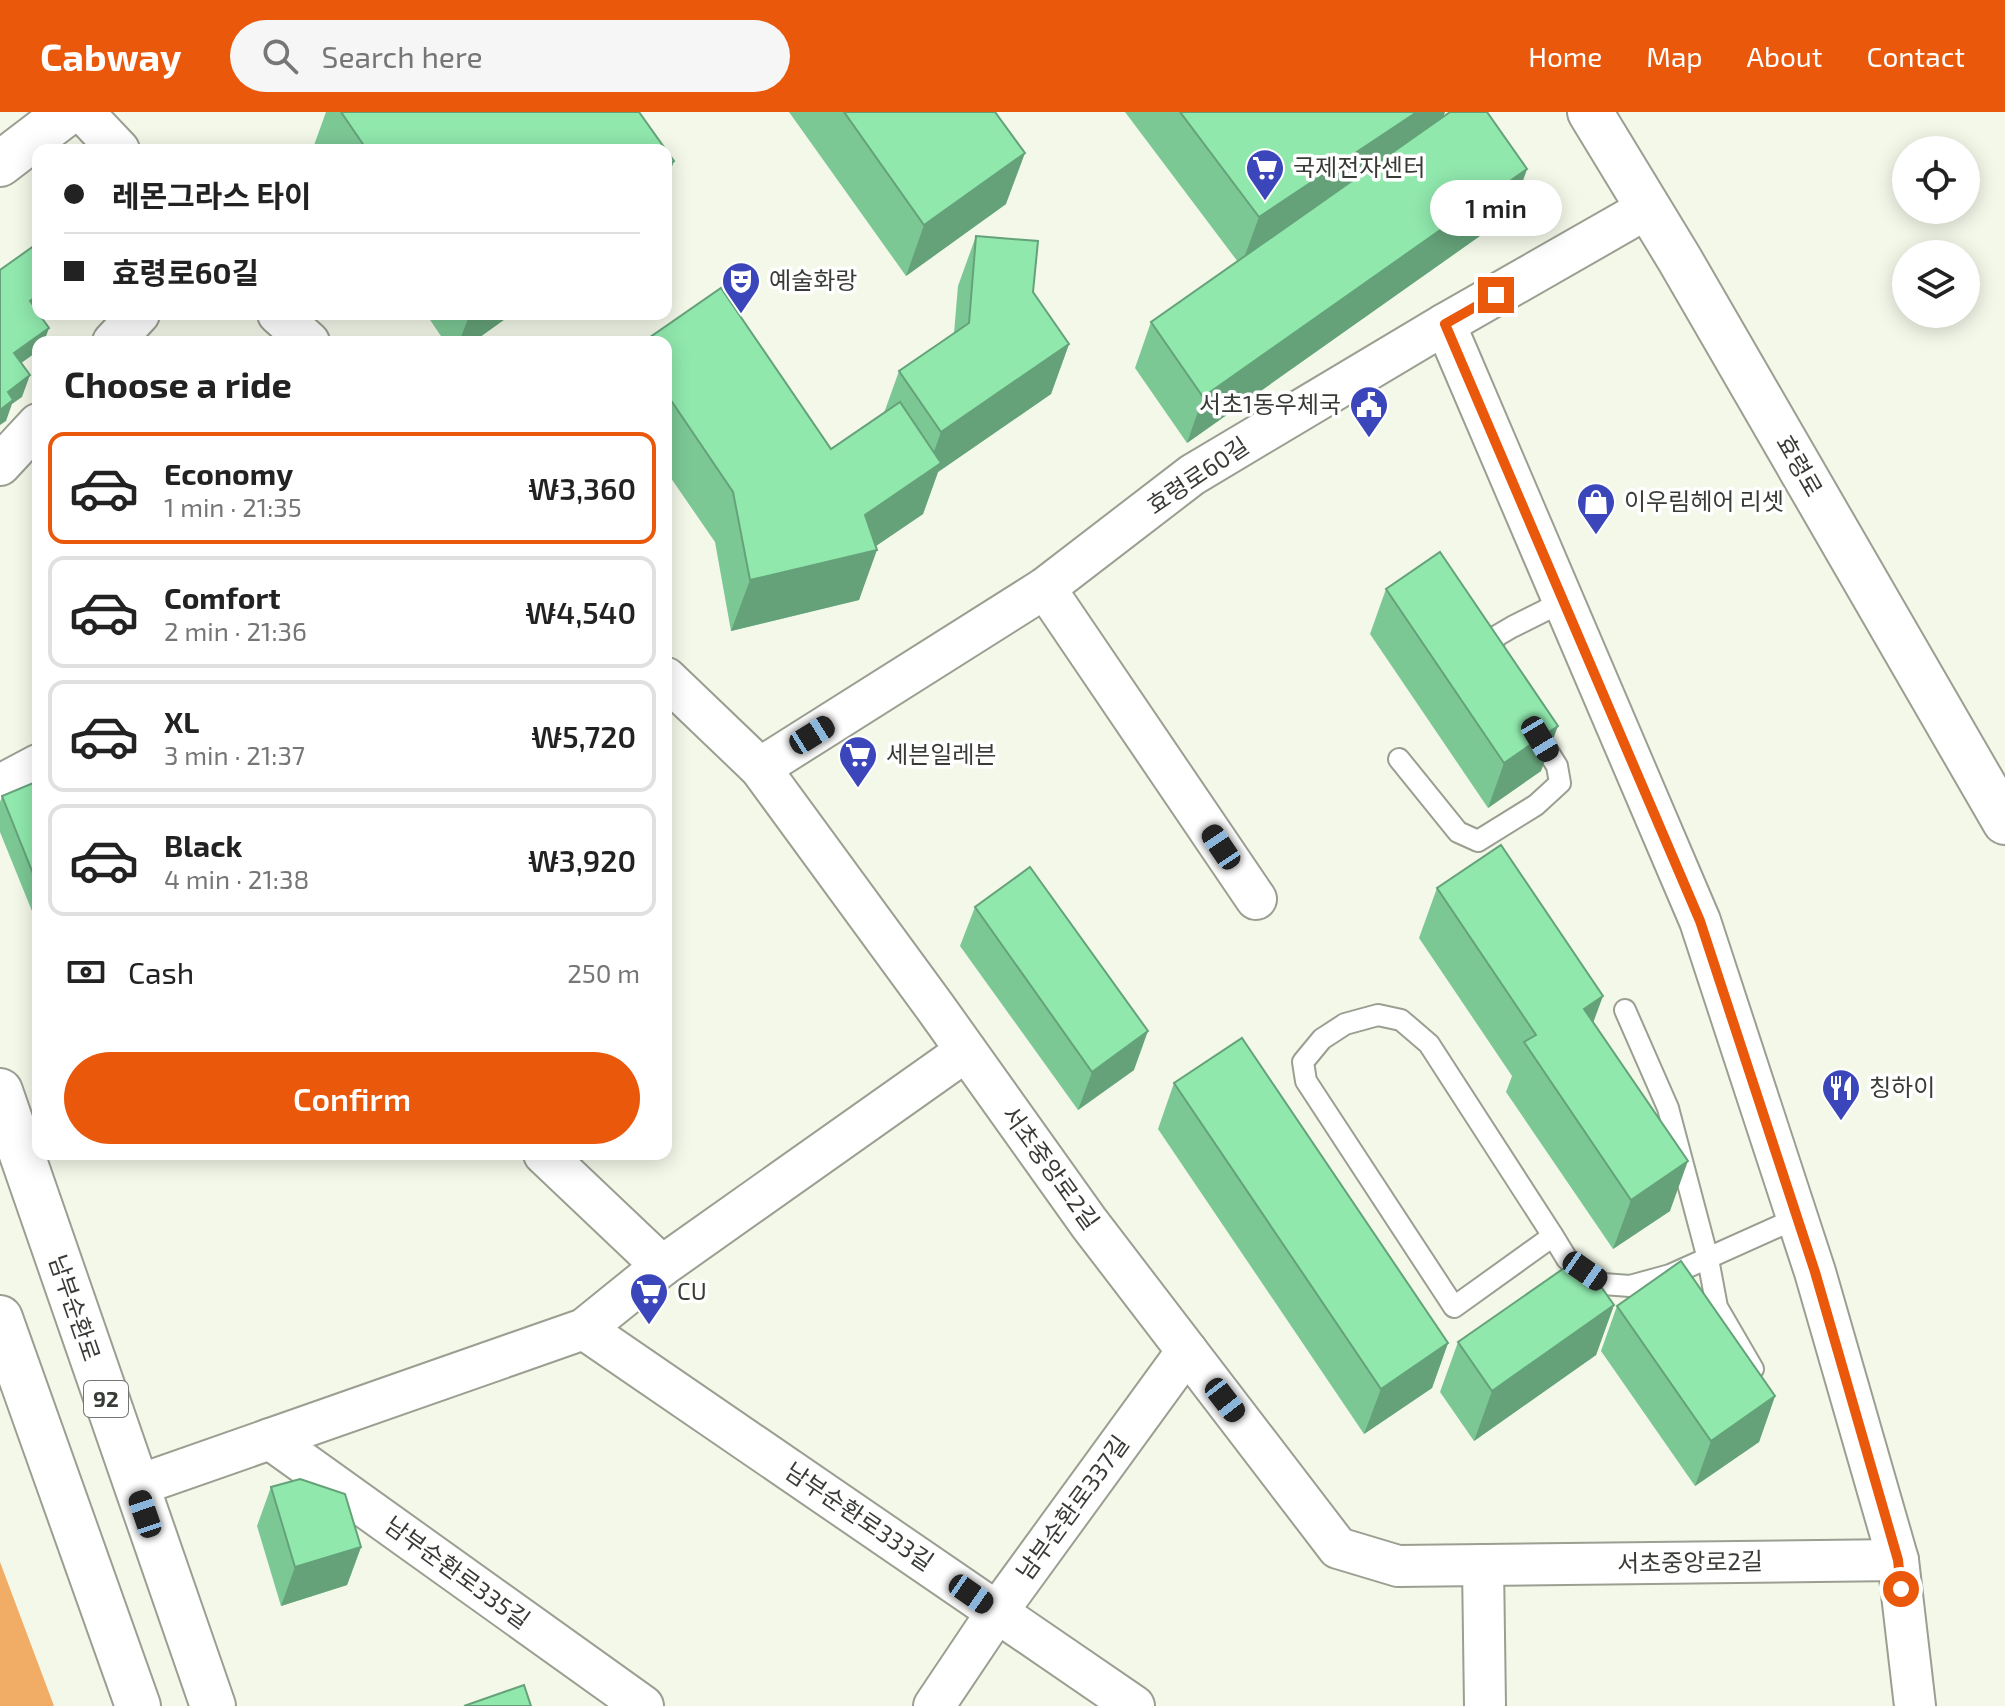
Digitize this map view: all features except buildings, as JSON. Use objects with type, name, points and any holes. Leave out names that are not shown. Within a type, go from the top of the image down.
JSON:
[{"type":"main road","points":[[0,164],[68,112]]},
{"type":"main road","name":"효령로","points":[[1590,112],[2003,813]]},
{"type":"main road","name":"남부순환로","points":[[0,1091],[213,1706]]},
{"type":"main road","points":[[0,1318],[138,1706]]},
{"type":"street","points":[[83,112],[113,144]]},
{"type":"street","name":"효령로60길","points":[[760,768],[1045,588],[1192,475],[1445,324],[1648,208]]},
{"type":"street","points":[[119,336],[133,320]]},
{"type":"street","points":[[285,320],[302,336]]},
{"type":"street","points":[[1445,324],[1700,921],[1797,1218],[1898,1560],[1915,1706]]},
{"type":"street","points":[[0,465],[32,430]]},
{"type":"street","points":[[1045,588],[1256,899]]},
{"type":"street","name":"서초중앙로2길","points":[[672,684],[760,768],[1089,1223],[1338,1548],[1398,1566],[1898,1560]]},
{"type":"street","points":[[0,785],[32,768]]},
{"type":"street","points":[[136,1486],[584,1329],[662,1266],[966,1051]]},
{"type":"street","points":[[550,1160],[662,1266]]},
{"type":"street","name":"남부순환로333길","points":[[584,1329],[1134,1706]]},
{"type":"street","name":"남부순환로337길","points":[[934,1706],[997,1612],[1187,1351]]},
{"type":"street","name":"남부순환로335길","points":[[270,1439],[643,1706]]},
{"type":"street","points":[[1483,1565],[1485,1706]]},
{"type":"lane","points":[[1499,671],[1490,657],[1495,637],[1564,601]]},
{"type":"lane","points":[[1399,759],[1458,832],[1478,841],[1536,805],[1560,783],[1557,766],[1524,712]]},
{"type":"lane","points":[[1625,1010],[1668,1108],[1708,1259],[1717,1307],[1762,1382]]},
{"type":"lane","points":[[1553,1236],[1454,1307],[1306,1081],[1303,1062],[1322,1039],[1345,1024],[1378,1015],[1401,1020],[1429,1044],[1553,1236],[1567,1259],[1603,1284],[1630,1286],[1670,1275],[1797,1218]]},
{"type":"shaded area","points":[[0,1562],[54,1706],[0,1706]]},
{"type":"place","name":"국제전자센터","points":[[1265,202]]},
{"type":"place","name":"예술화랑","points":[[741,315]]},
{"type":"place","name":"서초1동우체국","points":[[1369,439]]},
{"type":"place","name":"이우림헤어 리셋","points":[[1596,536]]},
{"type":"place","name":"세븐일레븐","points":[[858,789]]},
{"type":"place","name":"칭하이","points":[[1841,1122]]},
{"type":"place","name":"CU","points":[[649,1326]]},
{"type":"route","points":[[1496,295],[1445,324],[1700,921],[1815,1272],[1898,1560],[1901,1589]]}]
